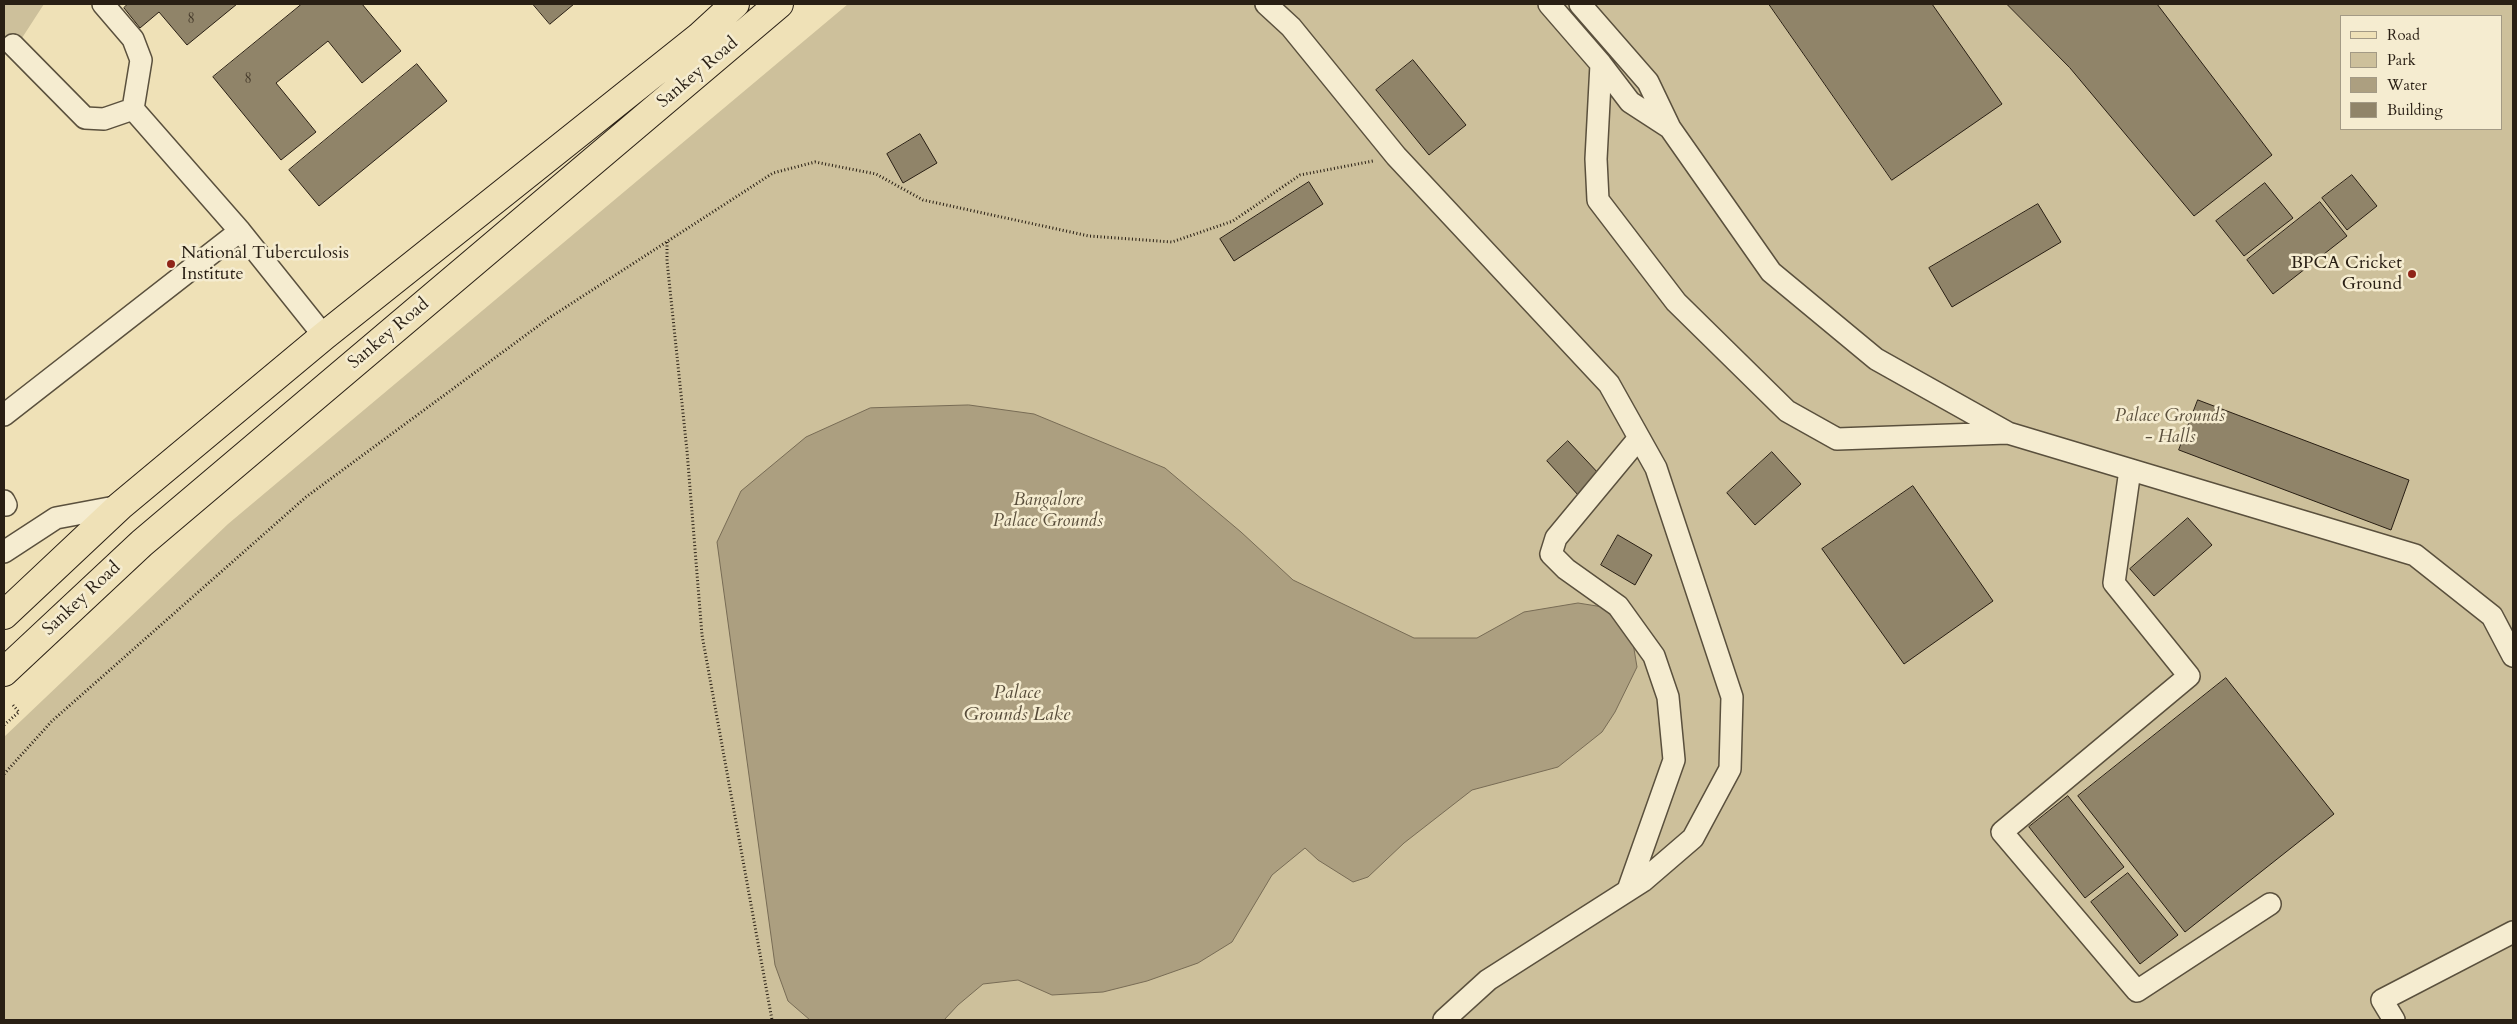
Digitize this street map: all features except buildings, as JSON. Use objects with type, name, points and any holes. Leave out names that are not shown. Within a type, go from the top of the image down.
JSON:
[{"type":"main road","name":"Sankey Road","points":[[4,615],[120,506],[324,336],[699,37],[730,5]]},
{"type":"main road","name":"Sankey Road","points":[[4,672],[142,543],[777,5]]},
{"type":"street","points":[[102,4],[133,39],[142,60],[133,109]]},
{"type":"street","points":[[1266,4],[1291,27],[1396,156],[1608,384],[1656,468],[1732,697],[1730,769],[1693,838],[1628,890],[1488,980],[1444,1020]]},
{"type":"street","points":[[1549,4],[1601,64],[1630,102],[1670,128]]},
{"type":"street","points":[[1580,4],[1648,82],[1670,128],[1771,272],[1876,359],[2008,433],[2415,555],[2492,616],[2513,656]]},
{"type":"street","points":[[14,45],[85,118],[104,119],[133,109]]},
{"type":"street","points":[[1601,64],[1596,159],[1598,200],[1676,302],[1787,411],[1837,438],[2008,433]]},
{"type":"street","points":[[133,109],[240,232],[324,336]]},
{"type":"street","points":[[4,415],[240,232]]},
{"type":"street","points":[[1628,890],[1674,760],[1668,697],[1654,656],[1618,606],[1566,569],[1551,554],[1556,538],[1639,438]]},
{"type":"street","points":[[2130,470],[2114,583],[2190,676],[2002,832],[2136,991],[2270,904]]},
{"type":"street","points":[[4,552],[56,518],[120,506]]},
{"type":"street","points":[[2394,1020],[2382,1000],[2513,932]]},
{"type":"path","points":[[4,774],[52,720],[306,497],[550,318],[773,173],[815,162],[876,174],[923,200],[1089,236],[1172,242],[1233,221],[1300,175],[1396,156]]},
{"type":"path","points":[[667,242],[667,261],[687,452],[702,636],[772,1020]]},
{"type":"path","points":[[4,725],[20,712],[12,704]]},
{"type":"green space","points":[[4,4],[44,4],[22,38],[4,56]]},
{"type":"green space","name":"Bangalore Palace Grounds","points":[[848,4],[2513,4],[2513,1020],[4,1020],[4,737],[228,524]]},
{"type":"water","name":"Palace Grounds Lake","points":[[969,405],[1034,414],[1165,468],[1241,532],[1293,580],[1414,638],[1477,638],[1524,612],[1578,603],[1603,607],[1632,637],[1637,667],[1615,712],[1602,732],[1558,767],[1472,790],[1404,843],[1368,877],[1353,882],[1318,860],[1305,848],[1272,875],[1232,942],[1198,963],[1147,981],[1103,992],[1052,995],[1018,980],[983,984],[958,1005],[944,1020],[810,1020],[788,1001],[775,965],[717,542],[741,491],[806,437],[870,408]]},
{"type":"place","name":"National Tuberculosis Institute","points":[[171,264]]},
{"type":"place","name":"BPCA Cricket Ground","points":[[2412,274]]},
{"type":"park label","name":"Palace Grounds - Halls","points":[[2170,427]]}]
